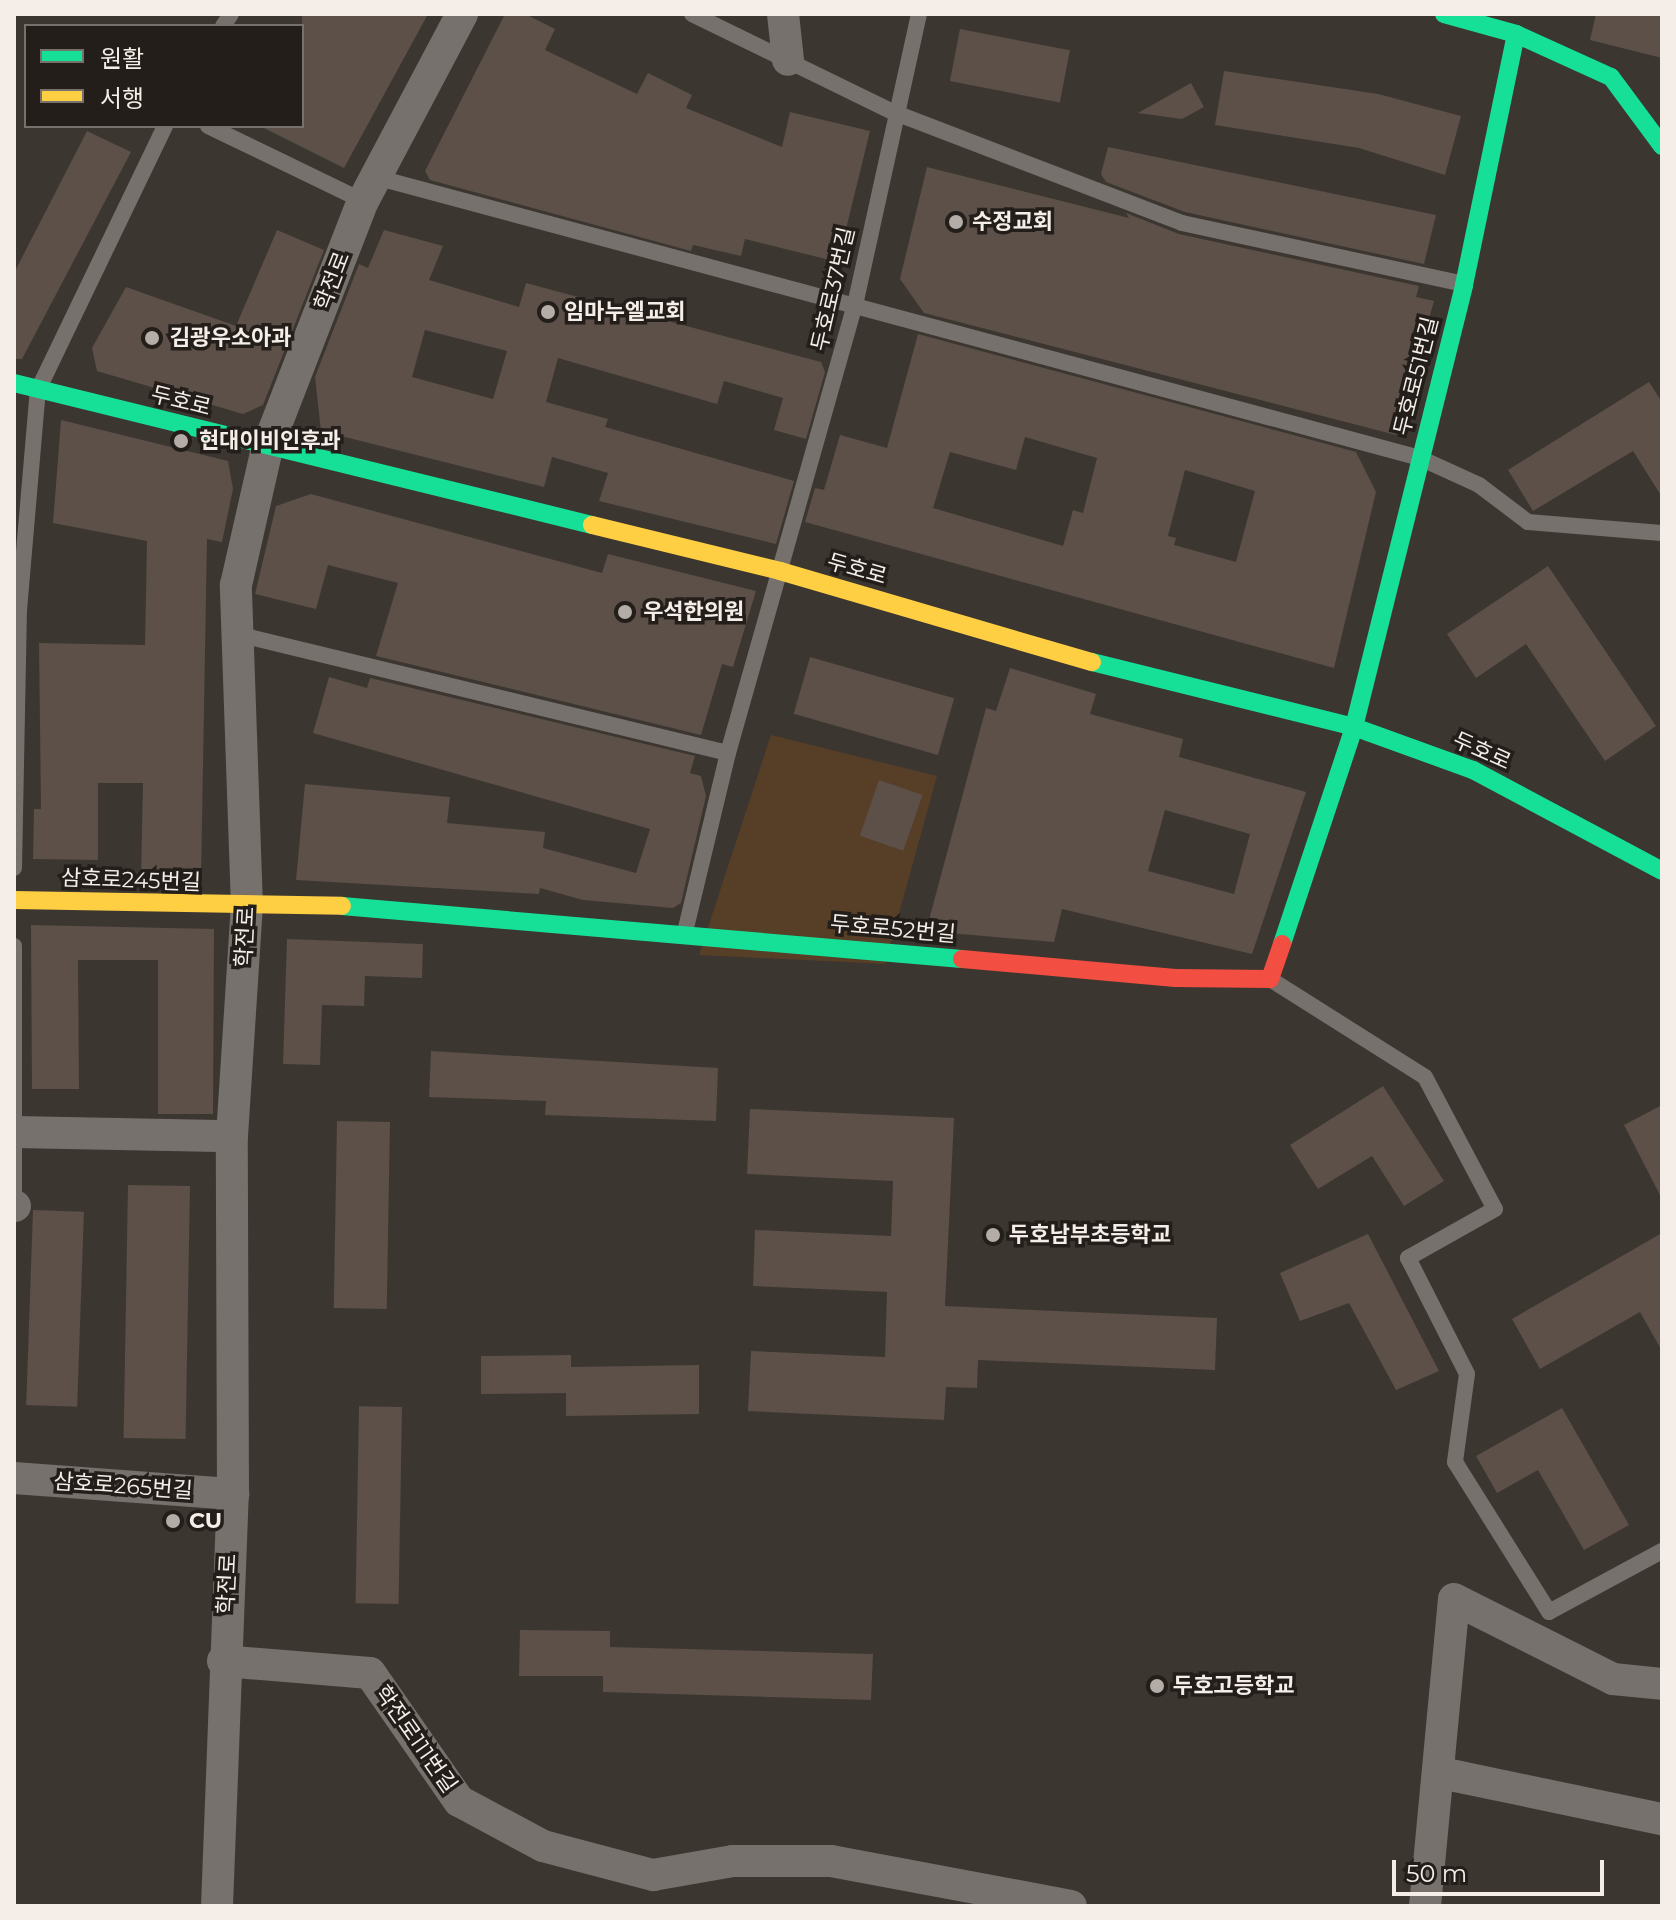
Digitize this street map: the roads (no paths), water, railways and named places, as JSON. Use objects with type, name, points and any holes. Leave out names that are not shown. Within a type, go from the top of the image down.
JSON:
[{"type":"street","name":"학전로","points":[[217,1906],[223,1661],[233,1494],[232,1136],[247,907],[236,585],[267,448],[371,190],[462,14]]},
{"type":"street","points":[[783,14],[788,60]]},
{"type":"street","points":[[1444,14],[1516,34],[1611,77],[1662,146]]},
{"type":"street","name":"두호로51번길","points":[[1354,727],[1464,285],[1516,34]]},
{"type":"street","name":"두호로","points":[[14,383],[267,448],[780,571],[1175,686],[1354,727],[1473,770],[1662,871]]},
{"type":"street","points":[[1270,979],[1354,727]]},
{"type":"street","name":"삼호로245번길","points":[[14,900],[247,907]]},
{"type":"street","name":"두호로52번길","points":[[247,907],[381,907],[1175,978],[1270,979]]},
{"type":"street","points":[[16,1132],[232,1136]]},
{"type":"street","name":"삼호로265번길","points":[[14,1478],[233,1494]]},
{"type":"street","points":[[1425,1906],[1441,1773],[1454,1599],[1613,1679],[1662,1684]]},
{"type":"street","name":"학전로111번길","points":[[223,1661],[370,1673],[459,1801],[543,1846],[653,1875],[733,1861],[831,1861],[1071,1906]]},
{"type":"street","points":[[1441,1773],[1662,1819]]},
{"type":"lane","points":[[692,14],[893,112],[1182,223],[1464,285]]},
{"type":"lane","name":"두호로37번길","points":[[684,934],[728,753],[855,305],[893,112],[919,14]]},
{"type":"lane","points":[[14,868],[16,609],[38,390],[164,128]]},
{"type":"lane","points":[[213,128],[371,190],[855,305],[1420,458],[1479,485],[1528,522],[1662,533]]},
{"type":"lane","points":[[237,634],[728,753]]},
{"type":"lane","points":[[14,946],[14,1221]]},
{"type":"lane","points":[[1270,979],[1425,1077],[1495,1209],[1408,1258],[1467,1374],[1455,1462],[1549,1612],[1662,1551]]},
{"type":"place","name":"수정교회","points":[[956,222]]},
{"type":"place","name":"임마누엘교회","points":[[548,312]]},
{"type":"place","name":"김광우소아과","points":[[152,338]]},
{"type":"place","name":"현대이비인후과","points":[[181,441]]},
{"type":"place","name":"우석한의원","points":[[625,612]]},
{"type":"place","name":"두호남부초등학교","points":[[993,1235]]},
{"type":"place","name":"CU","points":[[173,1521]]},
{"type":"place","name":"두호고등학교","points":[[1157,1686]]}]
